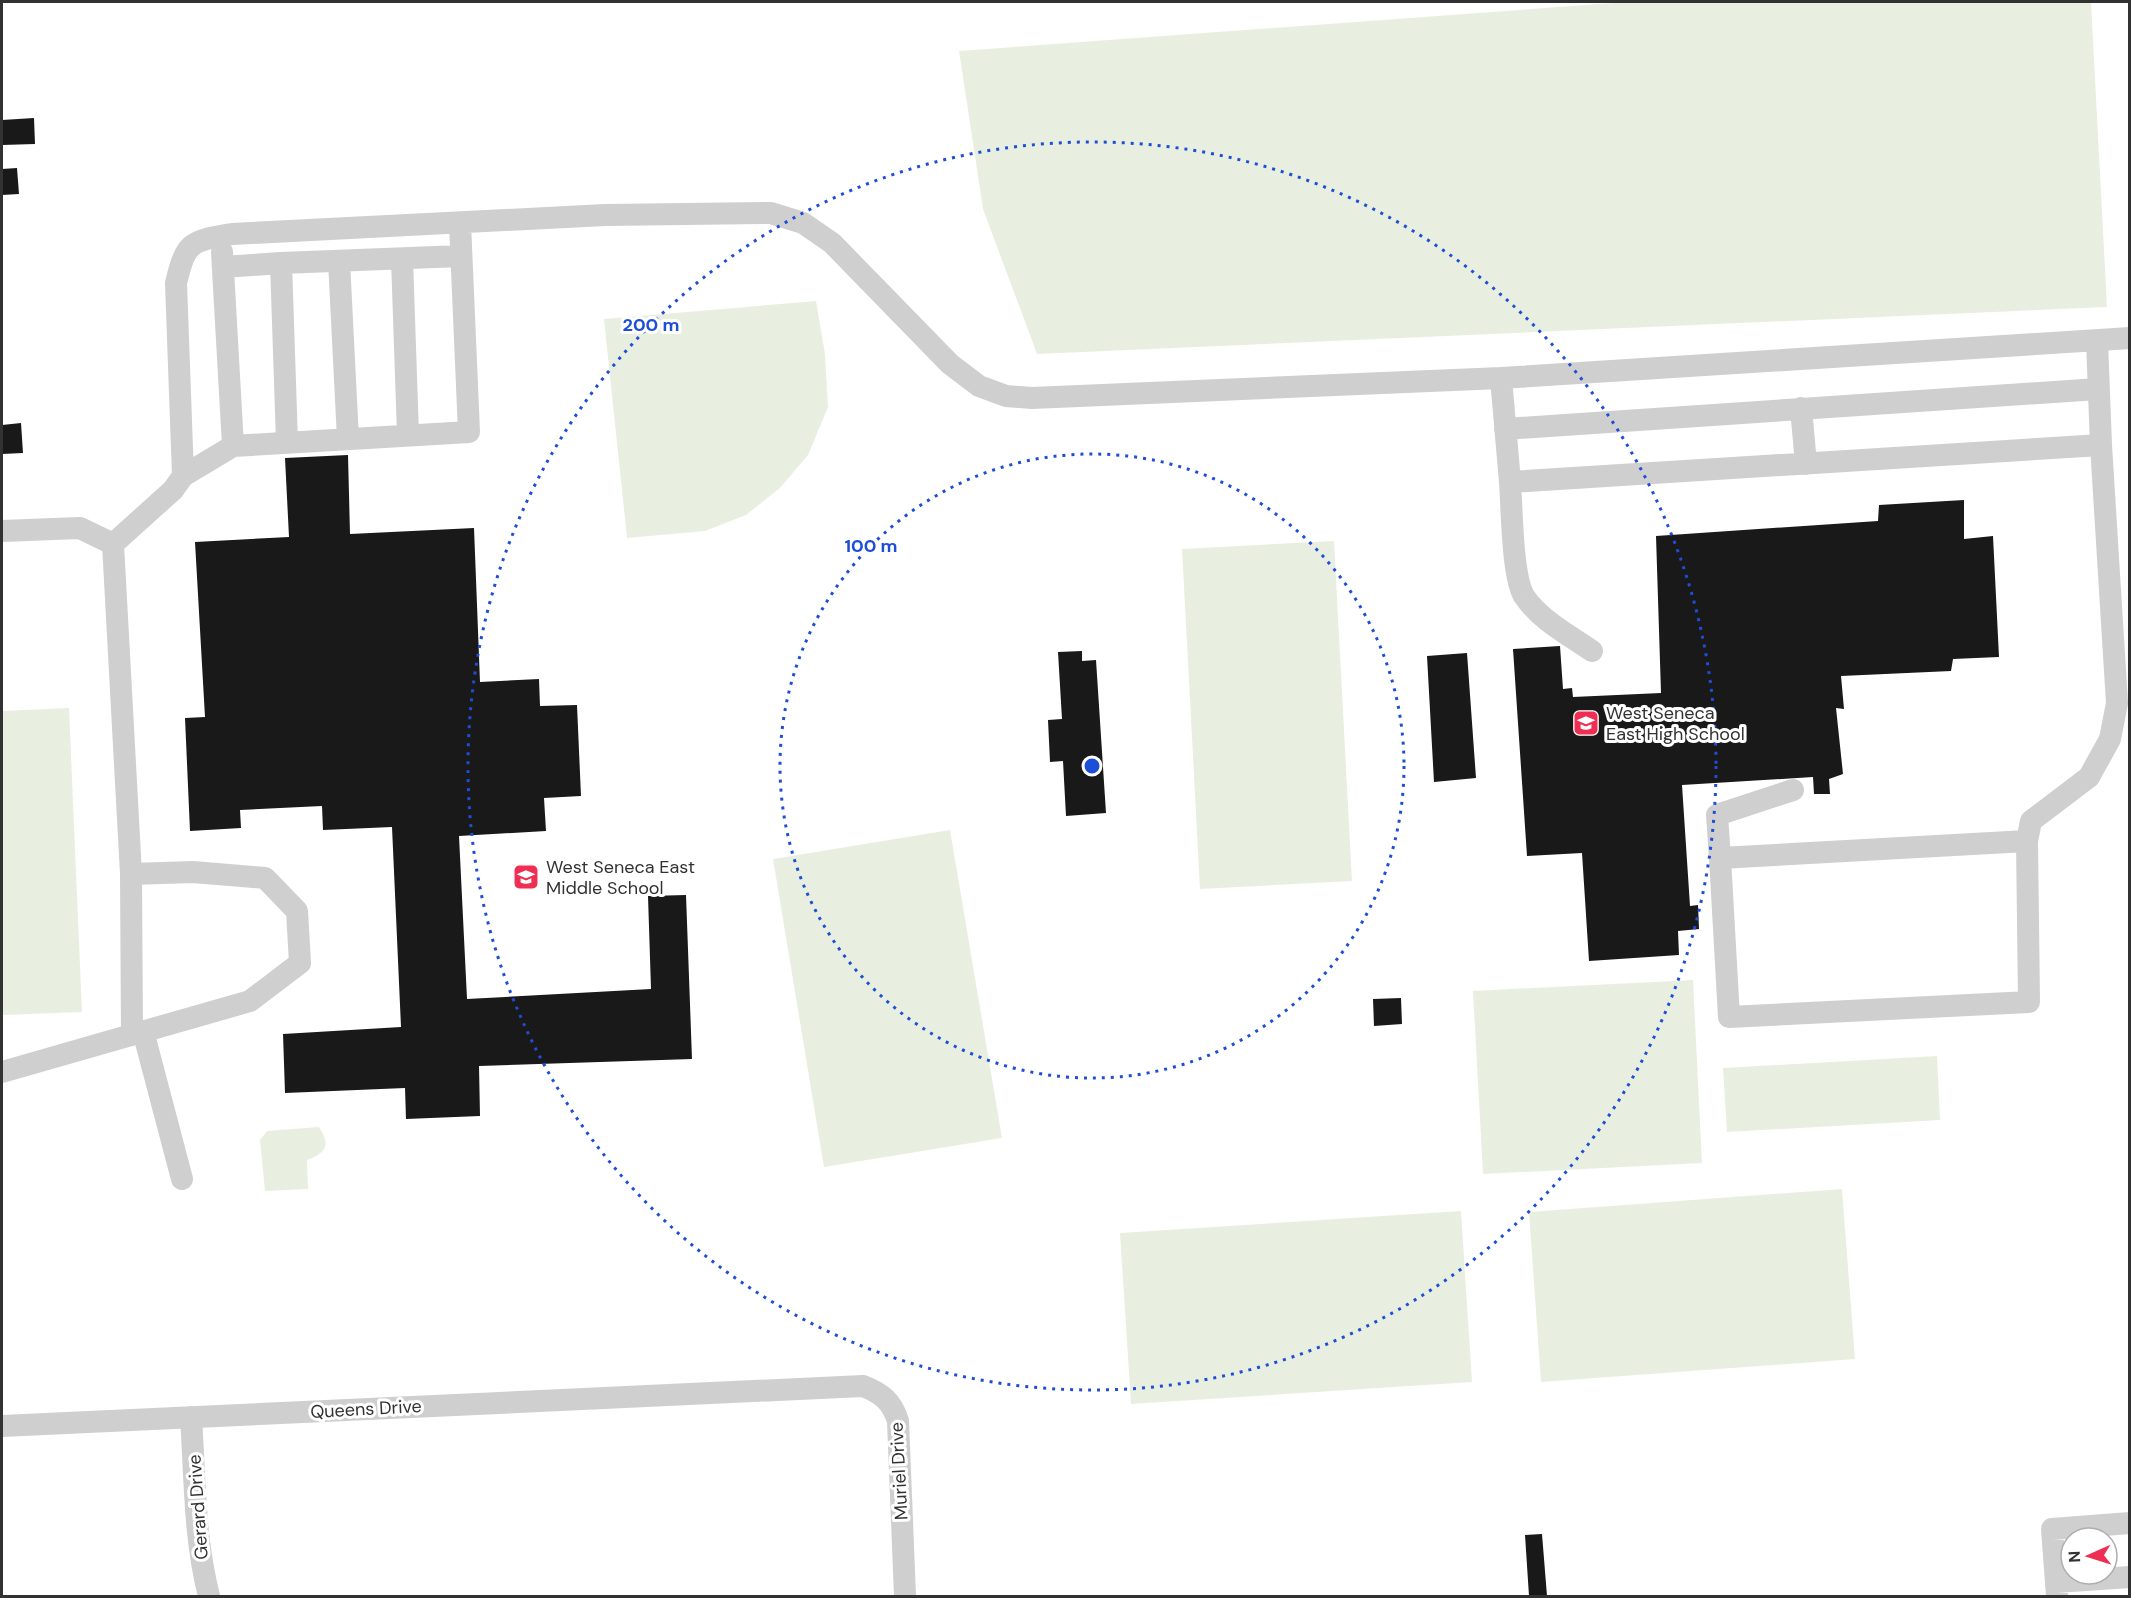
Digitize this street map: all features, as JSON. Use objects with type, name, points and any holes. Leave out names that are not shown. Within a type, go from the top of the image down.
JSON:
[{"type":"street","points":[[183,476],[176,283],[182,258],[190,246],[202,239],[221,236],[605,215],[771,213],[803,222],[832,243],[950,364],[979,386],[1006,396],[1032,398],[1501,378],[2130,338]]},
{"type":"street","points":[[113,543],[173,490],[183,476],[233,446],[469,432],[460,223]]},
{"type":"street","points":[[221,236],[233,446]]},
{"type":"street","points":[[223,267],[461,256]]},
{"type":"street","points":[[402,259],[408,435]]},
{"type":"street","points":[[339,261],[348,439]]},
{"type":"street","points":[[281,263],[287,442]]},
{"type":"street","points":[[1793,790],[1717,815],[1729,1017],[2029,1002],[2027,841],[2031,821],[2089,777],[2110,739],[2117,703],[2097,341]]},
{"type":"street","points":[[1501,378],[1517,576],[1524,596],[1547,621],[1592,651]]},
{"type":"street","points":[[1505,429],[2098,389]]},
{"type":"street","points":[[1801,408],[1806,464]]},
{"type":"street","points":[[1510,482],[2101,445]]},
{"type":"street","points":[[2,531],[80,528],[113,543]]},
{"type":"street","points":[[113,543],[138,1033],[182,1179]]},
{"type":"street","points":[[1720,858],[2027,841]]},
{"type":"street","points":[[2,1072],[250,1001],[300,963],[297,911],[266,878],[193,872],[131,874]]},
{"type":"street","name":"Muriel Drive","points":[[732,1392],[863,1386],[876,1391],[889,1401],[898,1420],[905,1596]]},
{"type":"street","name":"Queens Drive","points":[[2,1426],[732,1392]]},
{"type":"street","name":"Gerard Drive","points":[[191,1417],[199,1541],[209,1596]]},
{"type":"street","points":[[2130,1523],[2052,1528],[2056,1589],[2130,1577]]},
{"type":"green space","points":[[1627,2],[2091,2],[2107,307],[1037,354],[983,209],[959,51]]},
{"type":"green space","points":[[816,301],[825,354],[828,407],[808,455],[780,488],[746,515],[705,531],[627,538],[604,319]]},
{"type":"green space","points":[[1334,541],[1352,881],[1200,889],[1182,549]]},
{"type":"green space","points":[[69,708],[82,1012],[2,1015],[2,711]]},
{"type":"green space","points":[[950,830],[1002,1138],[824,1167],[773,859]]},
{"type":"green space","points":[[1693,980],[1702,1163],[1483,1174],[1473,991]]},
{"type":"green space","points":[[1937,1056],[1940,1120],[1727,1132],[1723,1068]]},
{"type":"green space","points":[[319,1127],[325,1139],[325,1148],[307,1160],[308,1189],[265,1191],[260,1140],[267,1131]]},
{"type":"green space","points":[[1842,1189],[1855,1359],[1541,1382],[1529,1212]]},
{"type":"green space","points":[[1461,1211],[1472,1382],[1131,1404],[1120,1233]]},
{"type":"building","points":[[34,118],[35,144],[2,145],[2,120]]},
{"type":"building","points":[[17,168],[19,194],[2,195],[2,169]]},
{"type":"building","points":[[21,423],[23,453],[2,454],[2,425]]},
{"type":"building","points":[[348,455],[350,534],[474,528],[480,682],[539,679],[540,706],[577,705],[581,796],[544,798],[546,831],[459,836],[467,999],[651,989],[648,896],[686,895],[692,1059],[479,1066],[480,1116],[406,1119],[405,1088],[285,1093],[283,1034],[401,1027],[392,827],[323,830],[322,806],[240,810],[241,828],[190,831],[185,718],[205,717],[195,542],[289,537],[285,458]]},
{"type":"building","points":[[1964,500],[1964,539],[1993,536],[1999,657],[1953,659],[1951,671],[1841,676],[1844,709],[1836,708],[1843,774],[1829,779],[1830,794],[1814,794],[1813,777],[1682,785],[1690,906],[1698,905],[1699,929],[1678,931],[1679,955],[1589,961],[1582,853],[1527,856],[1513,649],[1560,646],[1563,689],[1572,688],[1573,697],[1661,693],[1656,536],[1878,521],[1879,505]]},
{"type":"building","points":[[1082,651],[1082,661],[1096,660],[1106,813],[1066,816],[1063,761],[1050,762],[1048,720],[1062,719],[1058,652]]},
{"type":"building","points":[[1467,653],[1476,778],[1434,782],[1427,656]]},
{"type":"building","points":[[1401,998],[1402,1024],[1374,1026],[1373,999]]},
{"type":"building","points":[[1542,1534],[1547,1596],[1529,1596],[1525,1535]]},
{"type":"place","name":"West Seneca East High School","points":[[1586,723]]},
{"type":"place","name":"West Seneca East Middle School","points":[[526,877]]}]
